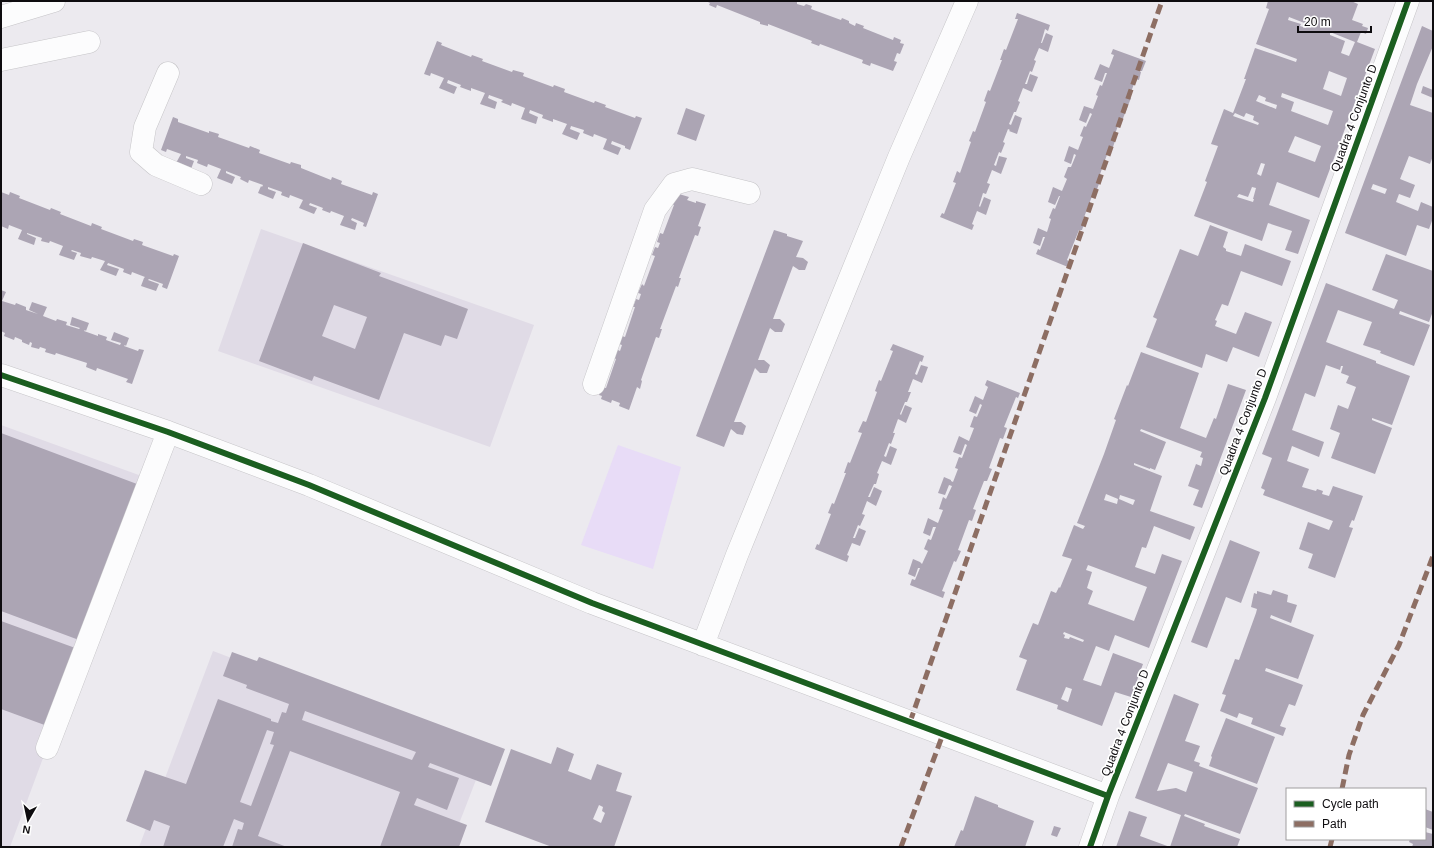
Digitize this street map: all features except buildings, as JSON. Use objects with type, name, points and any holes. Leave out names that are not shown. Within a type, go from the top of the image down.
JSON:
[{"type":"street","points":[[1,17],[54,1]]},
{"type":"street","points":[[703,645],[737,555],[896,164],[967,1]]},
{"type":"street","name":"Quadra 4 Conjunto D","points":[[1090,847],[1108,796],[1265,398],[1408,1]]},
{"type":"street","points":[[1,60],[89,42]]},
{"type":"street","points":[[168,73],[145,128],[141,152],[156,165],[201,184]]},
{"type":"street","points":[[594,384],[655,210],[674,184],[692,179],[749,193]]},
{"type":"street","points":[[1,375],[168,432],[309,485],[571,595],[1108,796]]},
{"type":"street","points":[[47,748],[168,432]]},
{"type":"shaded area","points":[[261,229],[534,325],[490,447],[218,351]]},
{"type":"shaded area","points":[[1,425],[147,478],[10,847],[1,847]]},
{"type":"shaded area","points":[[618,445],[681,467],[653,569],[581,545]]},
{"type":"shaded area","points":[[213,651],[486,754],[450,847],[139,847]]},
{"type":"marked path","points":[[910,722],[1162,1]]},
{"type":"marked path","points":[[1342,788],[1349,755],[1363,715],[1399,645],[1433,556]]},
{"type":"marked path","points":[[901,847],[943,734]]},
{"type":"marked path","points":[[1330,847],[1332,840]]},
{"type":"cycle path","points":[[1090,847],[1108,796],[1265,398],[1408,1]]},
{"type":"cycle path","points":[[1,375],[168,432],[309,485],[592,603],[1108,796]]}]
